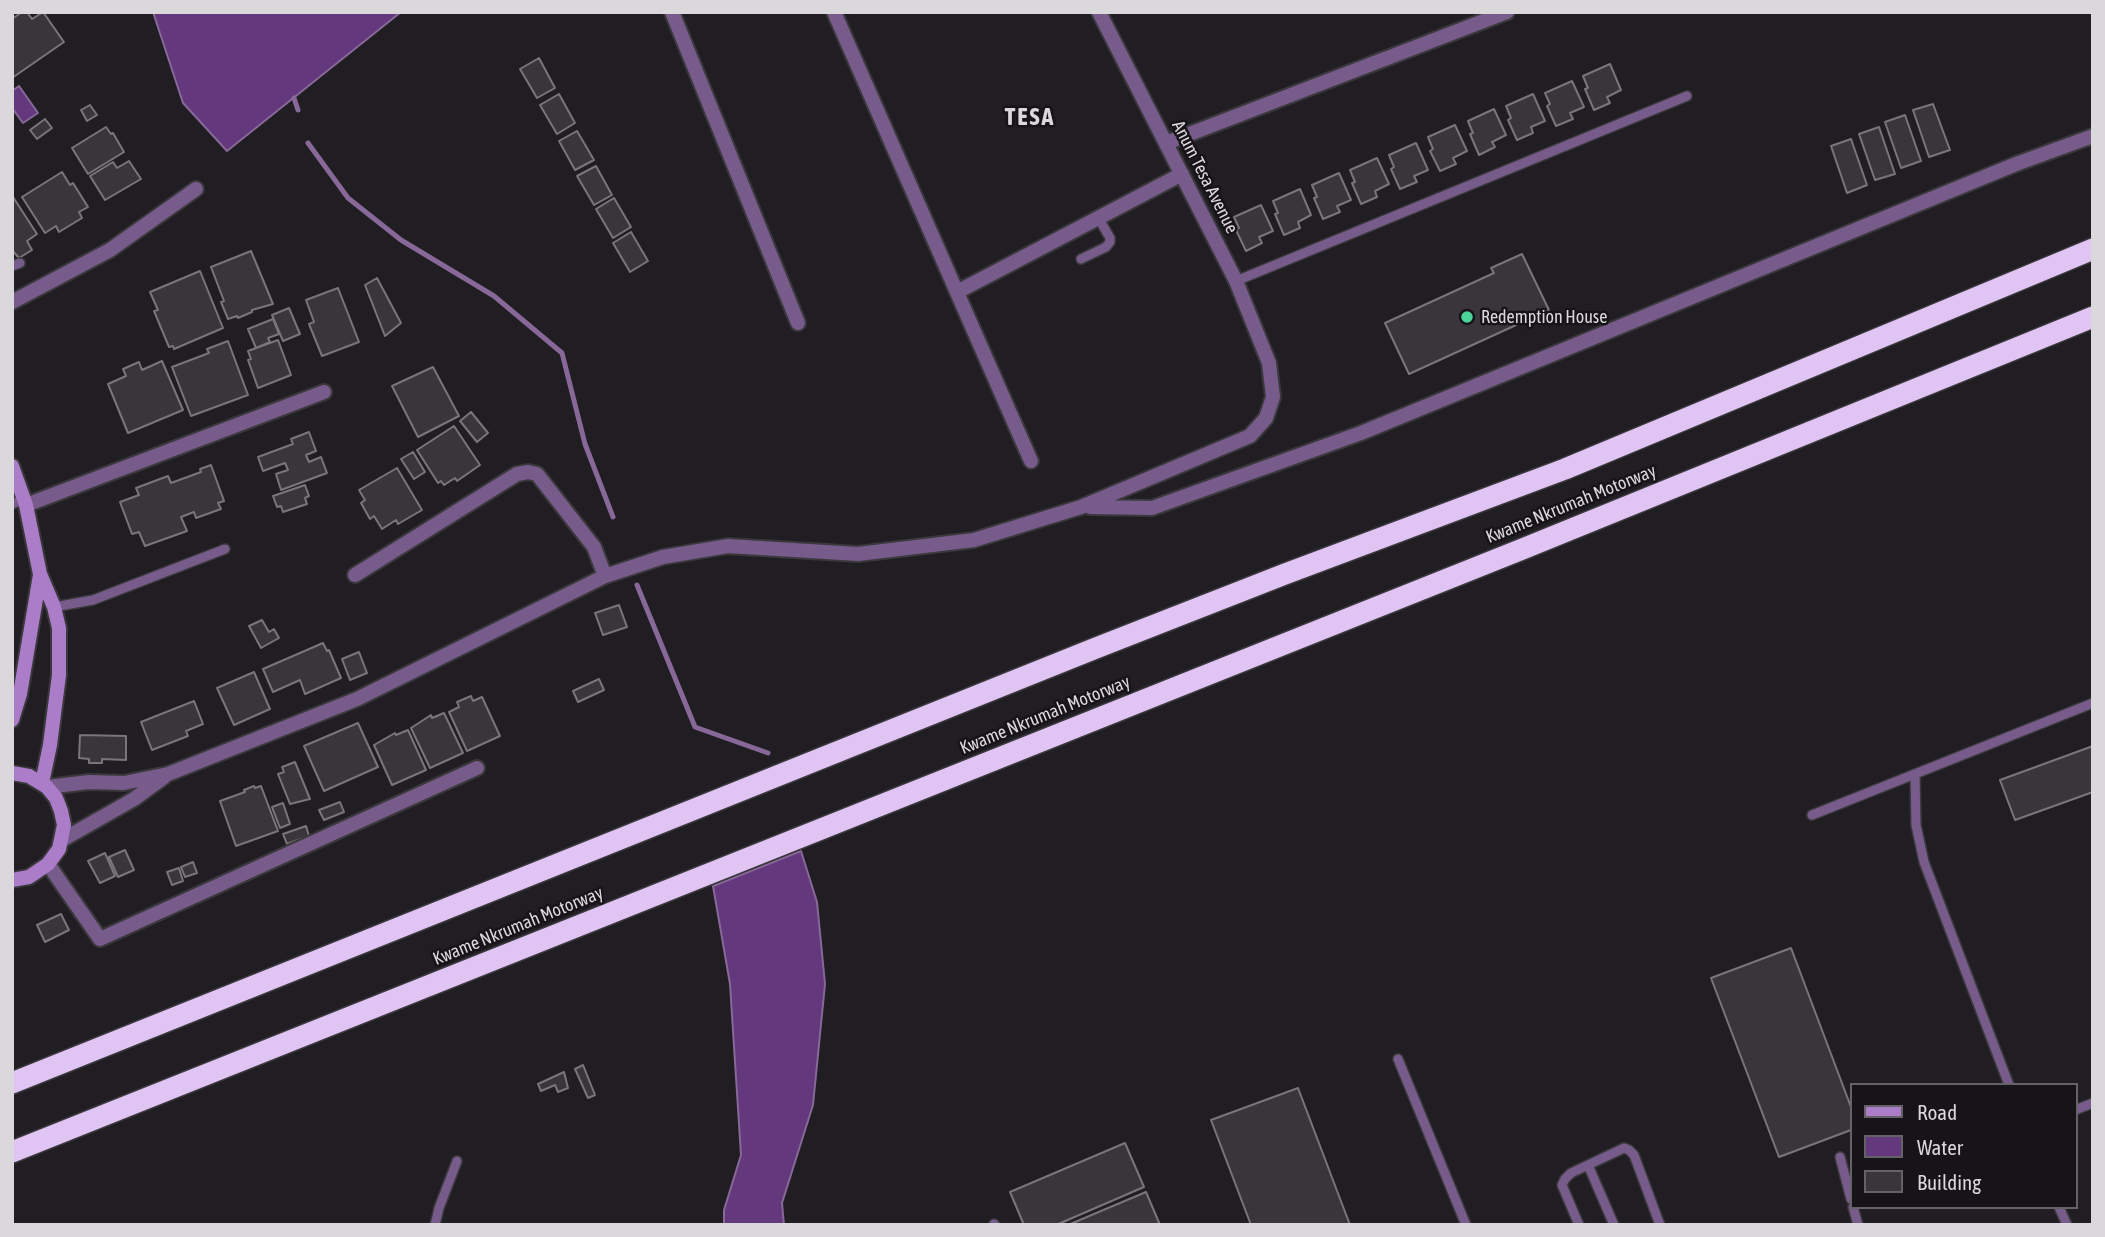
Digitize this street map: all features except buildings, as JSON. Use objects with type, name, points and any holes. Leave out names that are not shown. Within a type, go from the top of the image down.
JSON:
[{"type":"highway","name":"Kwame Nkrumah Motorway","points":[[12,1083],[1109,643],[1565,469],[2093,249]]},
{"type":"highway","name":"Kwame Nkrumah Motorway","points":[[12,1152],[1520,550],[2093,317]]},
{"type":"main road","points":[[12,466],[40,574],[54,607],[59,628],[59,675],[44,785]]},
{"type":"main road","points":[[12,720],[20,694],[40,574]]},
{"type":"main road","points":[[12,773],[29,776],[44,785],[55,798],[64,825],[59,849],[48,864],[29,877],[12,880]]},
{"type":"street","points":[[672,12],[798,323]]},
{"type":"street","points":[[834,12],[1031,461]]},
{"type":"street","name":"Anum Tesa Avenue","points":[[1082,507],[1250,436],[1266,418],[1273,397],[1269,363],[1236,281],[1099,12]]},
{"type":"street","points":[[1166,142],[1507,12]]},
{"type":"street","points":[[44,785],[124,783],[168,774],[357,699],[605,576],[663,557],[729,545],[858,554],[974,540],[1082,507],[1152,508],[1361,433],[2016,164],[2093,136]]},
{"type":"street","points":[[957,292],[1182,174]]},
{"type":"street","points":[[13,297],[110,250],[195,189]]},
{"type":"street","points":[[20,503],[324,392]]},
{"type":"street","points":[[355,575],[517,474],[528,472],[537,474],[594,547],[605,576]]},
{"type":"street","points":[[48,864],[100,939],[477,768]]},
{"type":"street","points":[[62,839],[134,799],[168,774]]},
{"type":"lane","points":[[1236,281],[1687,96]]},
{"type":"lane","points":[[1082,259],[1106,247],[1110,242],[1099,219]]},
{"type":"lane","points":[[54,607],[93,600],[225,549]]},
{"type":"lane","points":[[1812,816],[2093,702]]},
{"type":"lane","points":[[1916,774],[1916,825],[1924,862],[2008,1083]]},
{"type":"lane","points":[[1398,1059],[1466,1225]]},
{"type":"lane","points":[[2077,1109],[2093,1102]]},
{"type":"lane","points":[[1579,1225],[1562,1185],[1571,1173],[1624,1148],[1634,1155],[1660,1225]]},
{"type":"lane","points":[[1840,1157],[1850,1195]]},
{"type":"lane","points":[[435,1225],[457,1161]]},
{"type":"lane","points":[[1588,1165],[1614,1225]]},
{"type":"lane","points":[[2060,1209],[2067,1225]]},
{"type":"water","points":[[153,12],[401,12],[227,151],[183,103]]},
{"type":"water","points":[[19,86],[38,113],[23,123],[12,108],[12,91]]},
{"type":"water","points":[[801,851],[817,902],[825,984],[813,1105],[782,1203],[784,1225],[724,1225],[724,1210],[741,1155],[730,984],[713,886]]},
{"type":"waterway","points":[[294,98],[298,110]]},
{"type":"waterway","points":[[308,143],[348,198],[401,240],[494,296],[562,353],[585,444],[613,517]]},
{"type":"waterway","points":[[637,585],[695,727],[768,753]]},
{"type":"place","name":"Redemption House","points":[[1467,317]]},
{"type":"district","name":"TESA","points":[[1030,117]]}]
